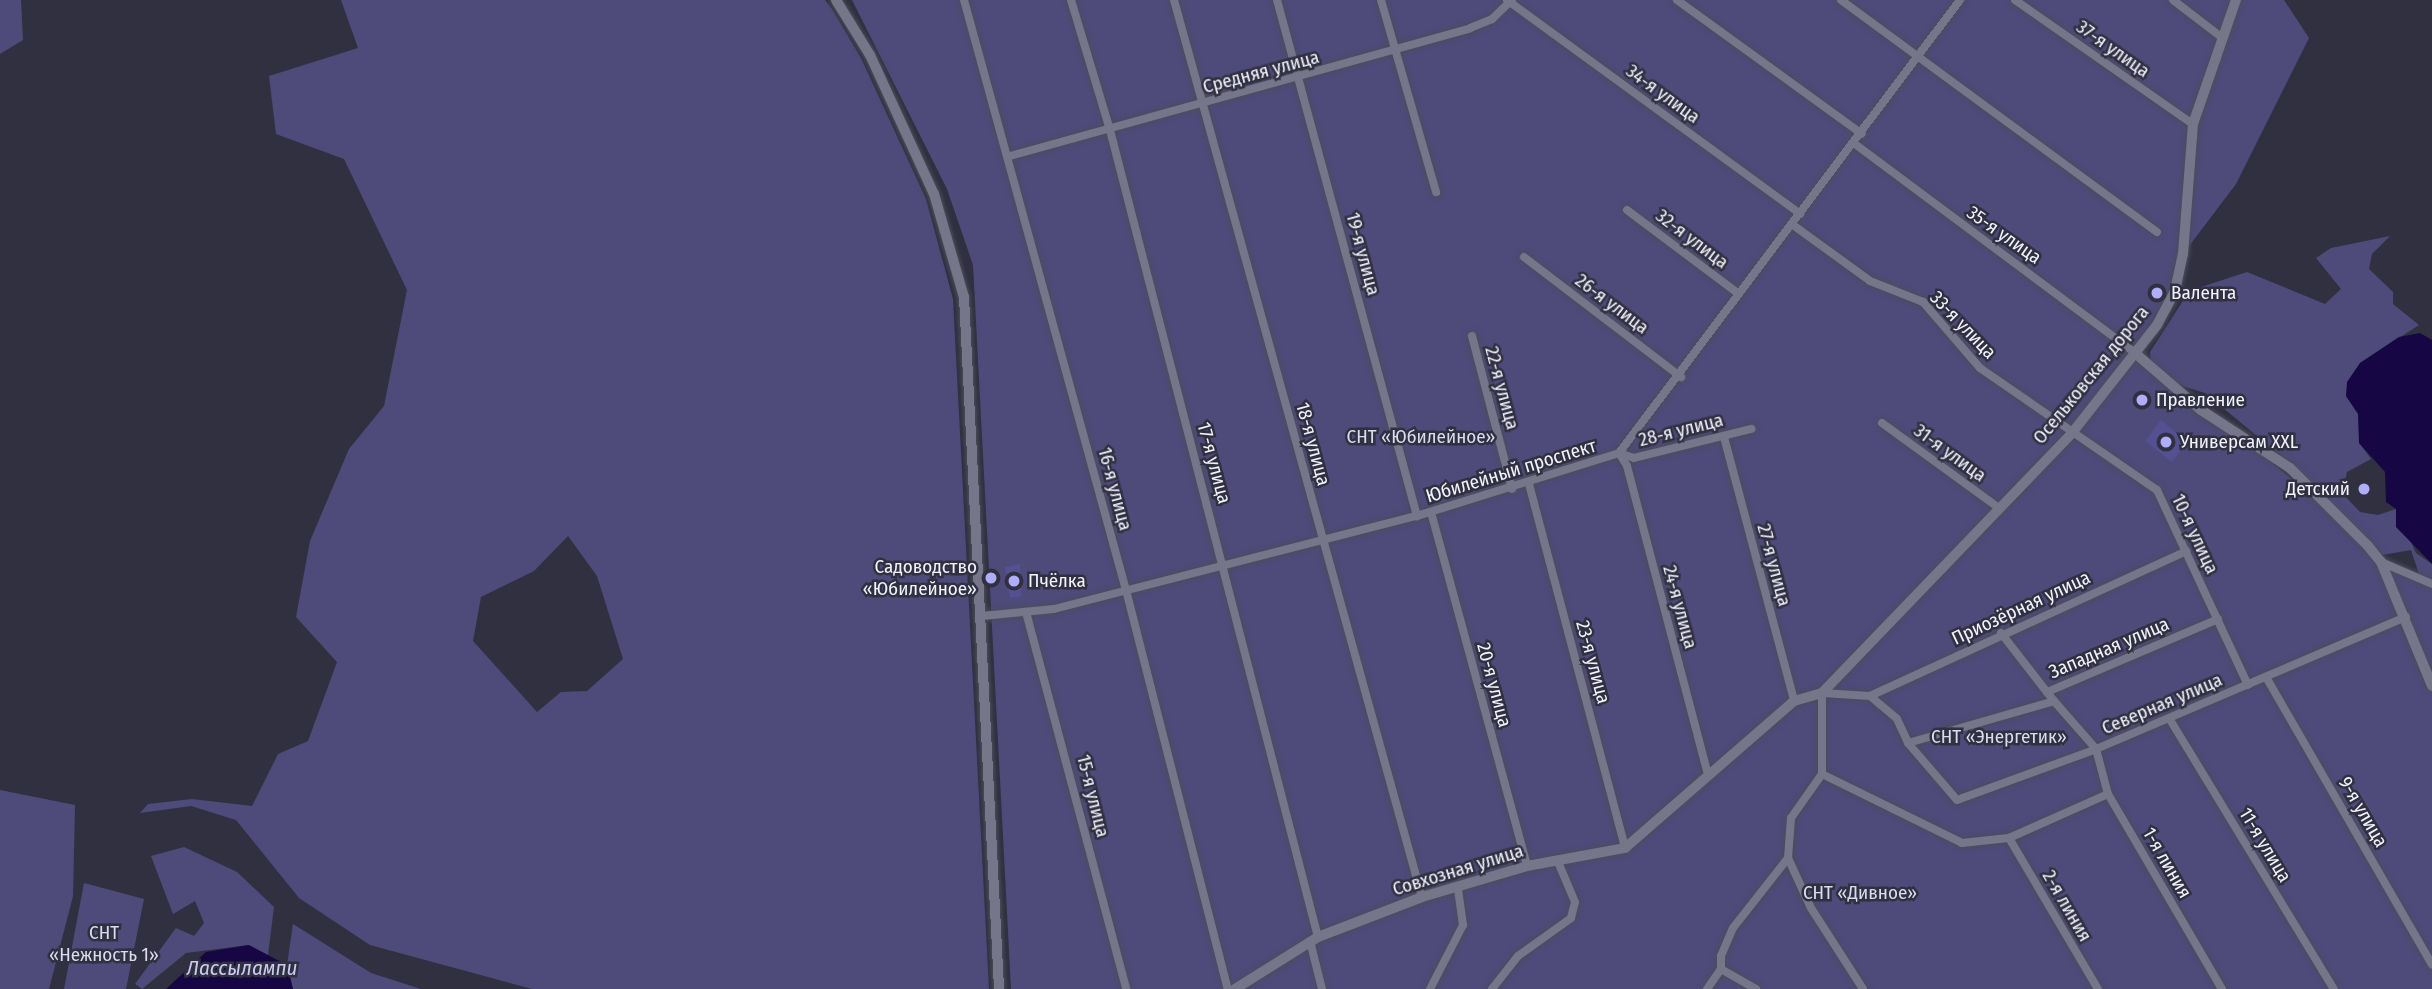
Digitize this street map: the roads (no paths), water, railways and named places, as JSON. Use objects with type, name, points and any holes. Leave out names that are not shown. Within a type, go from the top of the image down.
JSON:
[{"type":"main road","points":[[836,0],[870,55],[934,194],[957,262],[982,616],[999,989]]},
{"type":"street","name":"16-я улица","points":[[964,0],[1010,156],[1126,590],[1228,989]]},
{"type":"street","name":"17-я улица","points":[[1071,0],[1110,130],[1225,564],[1314,939],[1322,989]]},
{"type":"street","name":"18-я улица","points":[[1174,0],[1422,897]]},
{"type":"street","name":"19-я улица","points":[[1278,0],[1417,516]]},
{"type":"street","points":[[1381,0],[1436,192]]},
{"type":"street","points":[[1677,0],[1862,134]]},
{"type":"street","points":[[1841,0],[2157,232]]},
{"type":"street","name":"Юбилейный проспект","points":[[982,616],[1026,612],[1126,590],[1417,516],[1529,484],[1619,453],[1681,377],[1739,294],[1855,144],[1960,0]]},
{"type":"street","name":"37-я улица","points":[[2015,0],[2193,124]]},
{"type":"street","points":[[2173,0],[2220,36]]},
{"type":"street","name":"Осельковская дорога","points":[[1822,692],[2072,433],[2135,353],[2175,291],[2193,124],[2220,36],[2236,0]]},
{"type":"street","name":"Средняя улица","points":[[1010,156],[1300,78],[1470,28],[1510,1]]},
{"type":"street","name":"34-я улица","points":[[1510,1],[1800,214]]},
{"type":"street","name":"35-я улица","points":[[1855,144],[2135,353]]},
{"type":"street","name":"32-я улица","points":[[1627,210],[1739,294]]},
{"type":"street","name":"33-я улица","points":[[1793,225],[1870,281],[1923,302],[1980,368],[2072,433]]},
{"type":"street","name":"26-я улица","points":[[1524,257],[1681,377]]},
{"type":"street","name":"22-я улица","points":[[1472,336],[1512,489]]},
{"type":"street","points":[[2135,353],[2201,410],[2290,468],[2381,562],[2406,617],[2432,686]]},
{"type":"street","name":"31-я улица","points":[[1882,423],[1999,508]]},
{"type":"street","name":"28-я улица","points":[[1619,453],[1634,458],[1751,429]]},
{"type":"street","name":"10-я улица","points":[[2072,433],[2157,490],[2248,685]]},
{"type":"street","name":"27-я улица","points":[[1724,437],[1794,701]]},
{"type":"street","name":"24-я улица","points":[[1619,453],[1627,466],[1707,771]]},
{"type":"street","name":"23-я улица","points":[[1529,484],[1625,848]]},
{"type":"street","name":"20-я улица","points":[[1431,512],[1527,866]]},
{"type":"street","name":"Приозёрная улица","points":[[1870,696],[2001,633],[2186,551]]},
{"type":"street","points":[[2381,562],[2432,584]]},
{"type":"street","name":"15-я улица","points":[[1026,612],[1126,989]]},
{"type":"street","name":"Северная улица","points":[[1908,743],[1956,800],[2096,749],[2406,617]]},
{"type":"street","name":"Западная улица","points":[[1908,743],[2054,701],[2047,692],[2218,619]]},
{"type":"street","points":[[2001,633],[2047,692]]},
{"type":"street","name":"9-я улица","points":[[2266,677],[2432,964]]},
{"type":"street","points":[[1822,692],[1822,774],[1791,818],[1788,858],[1811,908],[1863,989]]},
{"type":"street","points":[[1625,848],[1707,771],[1794,701],[1822,692],[1870,696],[1897,719],[1908,743]]},
{"type":"street","points":[[2054,701],[2096,749]]},
{"type":"street","name":"11-я улица","points":[[2169,718],[2334,989]]},
{"type":"street","name":"1-я линия","points":[[2096,749],[2108,794],[2222,989]]},
{"type":"street","points":[[1822,774],[1962,843],[2009,838],[2108,794]]},
{"type":"street","name":"2-я линия","points":[[2009,838],[2098,989]]},
{"type":"street","name":"Совхозная улица","points":[[1235,989],[1314,939],[1422,897],[1527,866],[1625,848]]},
{"type":"street","points":[[1707,989],[1721,969],[1733,929],[1788,858]]},
{"type":"street","points":[[1492,989],[1518,956],[1572,918],[1576,902],[1558,862]]},
{"type":"street","points":[[1430,989],[1463,925],[1458,888]]},
{"type":"street","points":[[1721,969],[1756,989]]},
{"type":"water","points":[[2420,333],[2432,340],[2432,564],[2396,527],[2396,509],[2386,502],[2385,472],[2359,443],[2358,414],[2346,396],[2347,382],[2360,363],[2399,337]]},
{"type":"water","name":"Лассылампи","points":[[249,945],[287,965],[293,989],[166,989],[206,952]]},
{"type":"place","name":"Валента","points":[[2157,293]]},
{"type":"place","name":"Правление","points":[[2142,400]]},
{"type":"place","name":"Универсам XXL","points":[[2166,442]]},
{"type":"place","name":"Детский","points":[[2364,489]]},
{"type":"place","name":"Садоводство «Юбилейное»","points":[[991,578]]},
{"type":"place","name":"Пчёлка","points":[[1014,581]]},
{"type":"park label","name":"СНТ «Юбилейное»","points":[[1421,437]]},
{"type":"park label","name":"СНТ «Энергетик»","points":[[1999,737]]},
{"type":"park label","name":"СНТ «Дивное»","points":[[1860,893]]},
{"type":"park label","name":"СНТ «Нежность 1»","points":[[104,944]]}]
